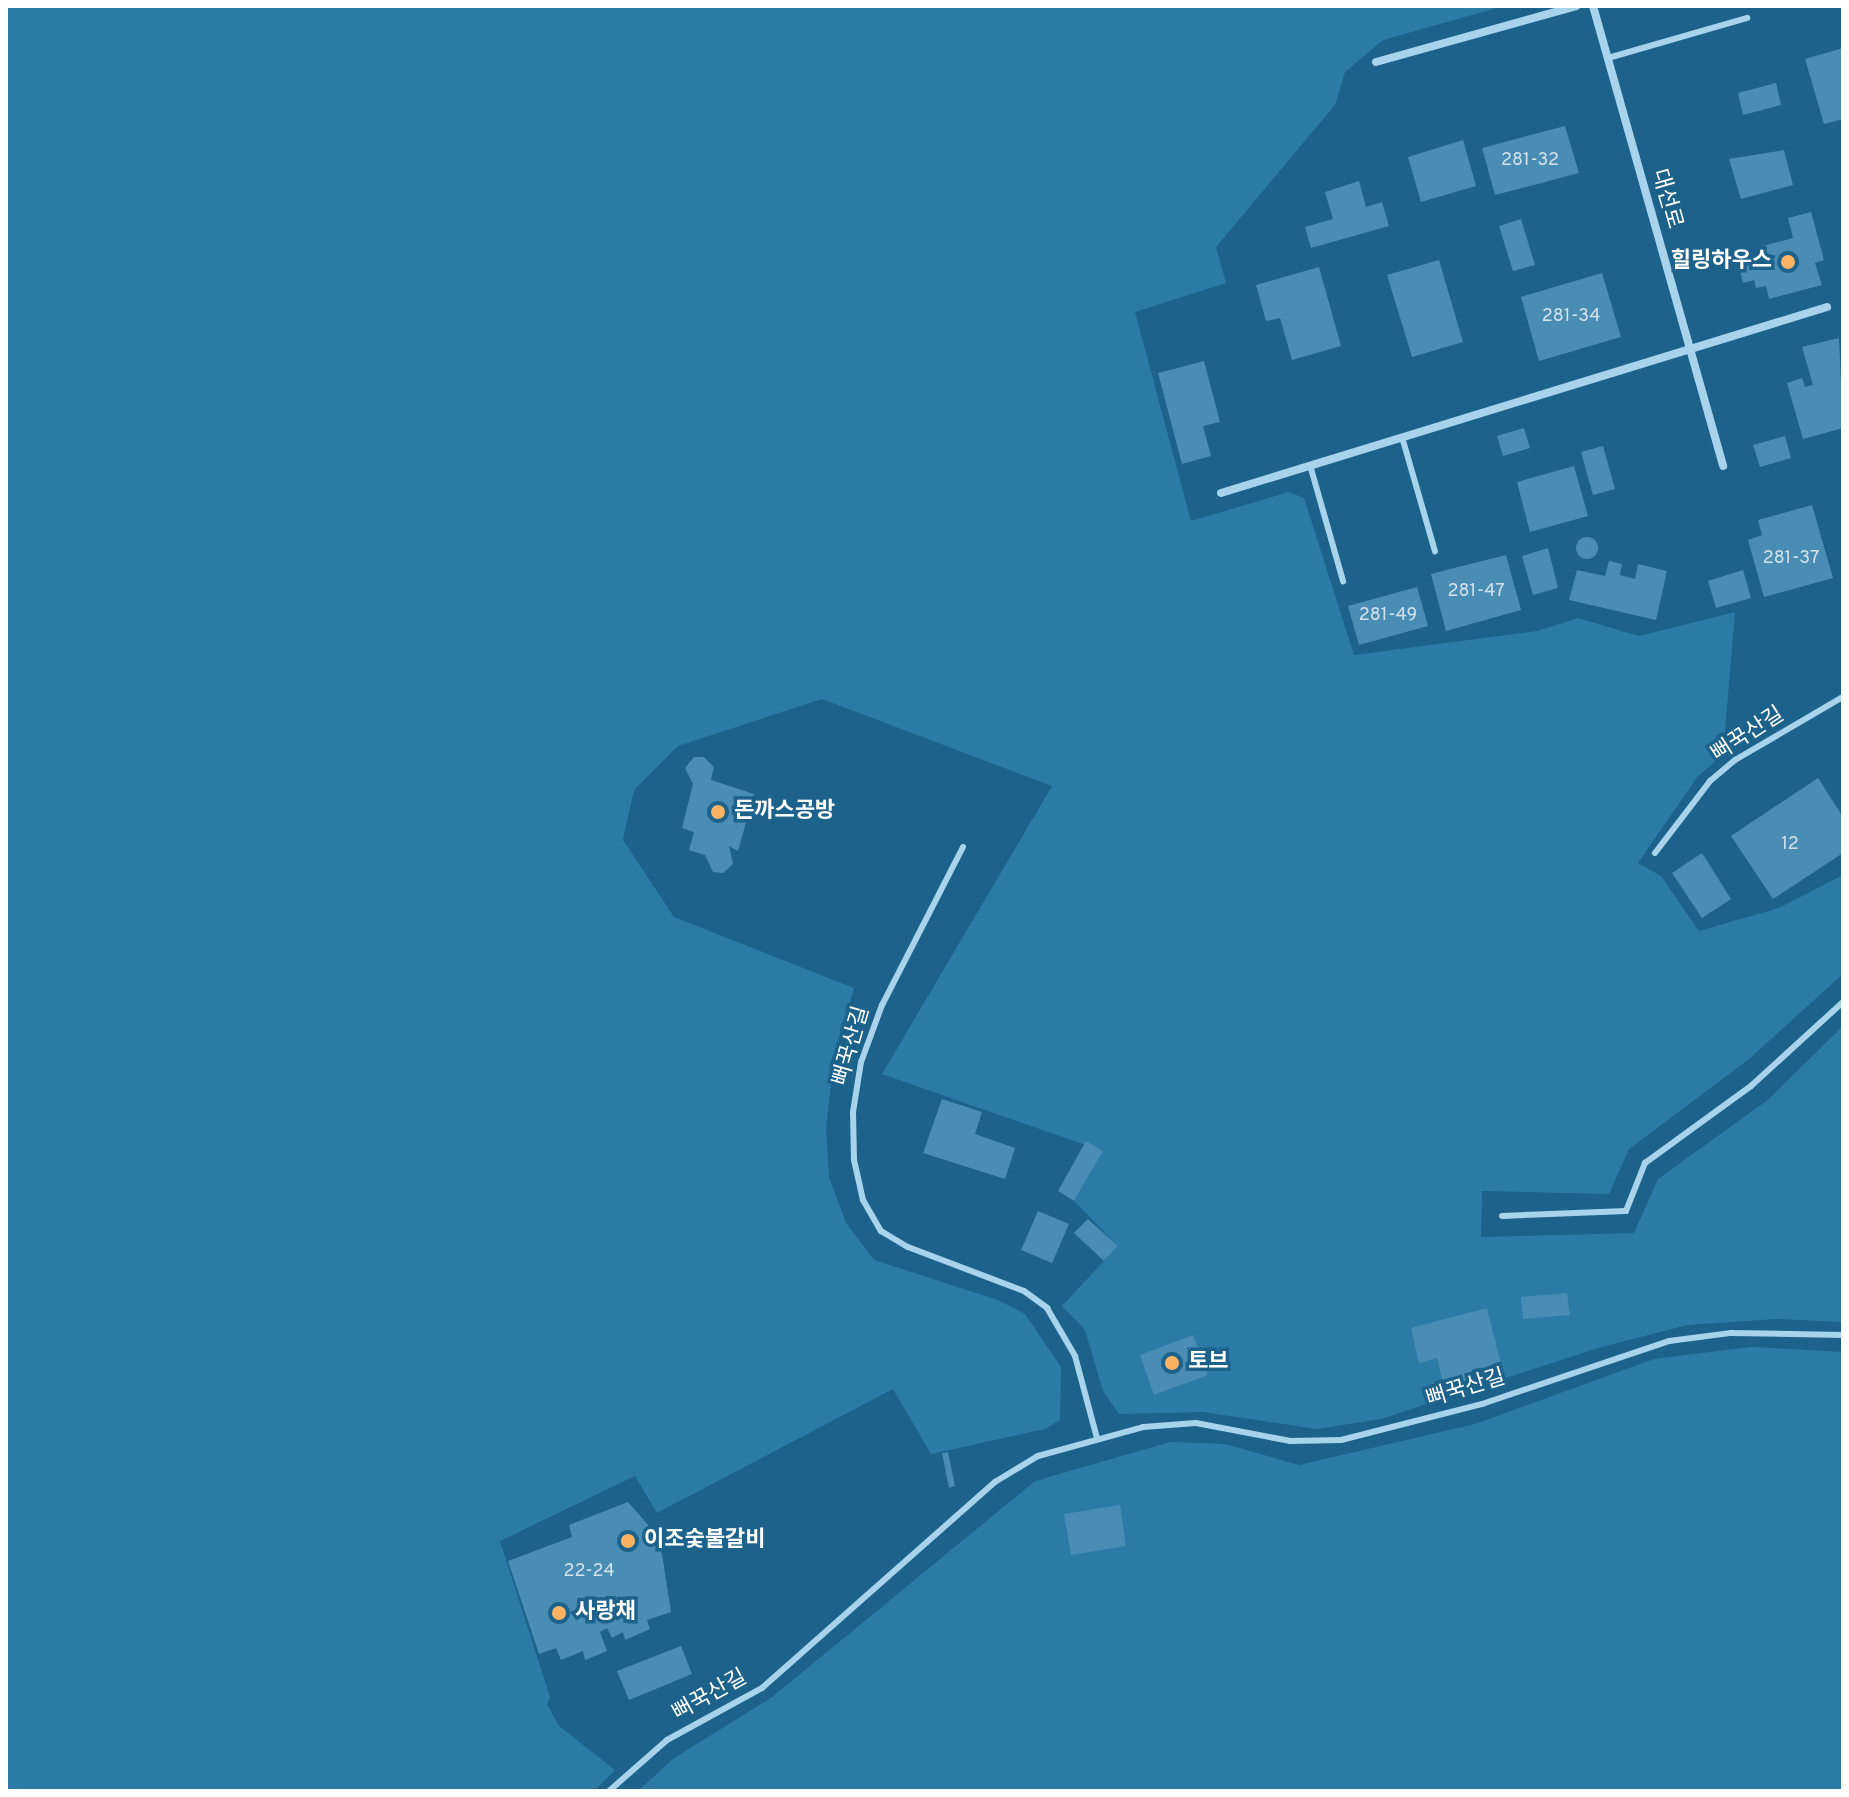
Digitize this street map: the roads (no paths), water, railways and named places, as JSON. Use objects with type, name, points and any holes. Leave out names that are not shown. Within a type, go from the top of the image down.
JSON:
[{"type":"street","points":[[1376,62],[1576,6]]},
{"type":"street","name":"대선로","points":[[1593,6],[1723,466]]},
{"type":"street","points":[[1221,493],[1827,307]]},
{"type":"lane","points":[[1608,58],[1747,18]]},
{"type":"lane","points":[[1402,437],[1435,551]]},
{"type":"lane","points":[[1310,465],[1343,581]]},
{"type":"lane","name":"뻐꾹산길","points":[[1655,853],[1710,781],[1735,760],[1843,697]]},
{"type":"lane","name":"뻐꾹산길","points":[[963,847],[882,1005],[861,1062],[853,1112],[854,1160],[863,1200],[881,1231],[908,1247],[1024,1291],[1047,1308],[1075,1356],[1097,1438]]},
{"type":"lane","points":[[1502,1216],[1626,1211],[1645,1163],[1751,1086],[1843,1002]]},
{"type":"lane","name":"뻐꾹산길","points":[[609,1791],[667,1740],[762,1688],[995,1482],[1038,1456],[1097,1438],[1196,1423],[1290,1441],[1341,1440],[1482,1404],[1669,1341],[1731,1333],[1843,1335]]},
{"type":"place","name":"힐링하우스","points":[[1788,262]]},
{"type":"place","name":"돈까스공방","points":[[718,812]]},
{"type":"place","name":"토브","points":[[1172,1363]]},
{"type":"place","name":"이조숯불갈비","points":[[628,1541]]},
{"type":"place","name":"사랑채","points":[[559,1613]]}]
